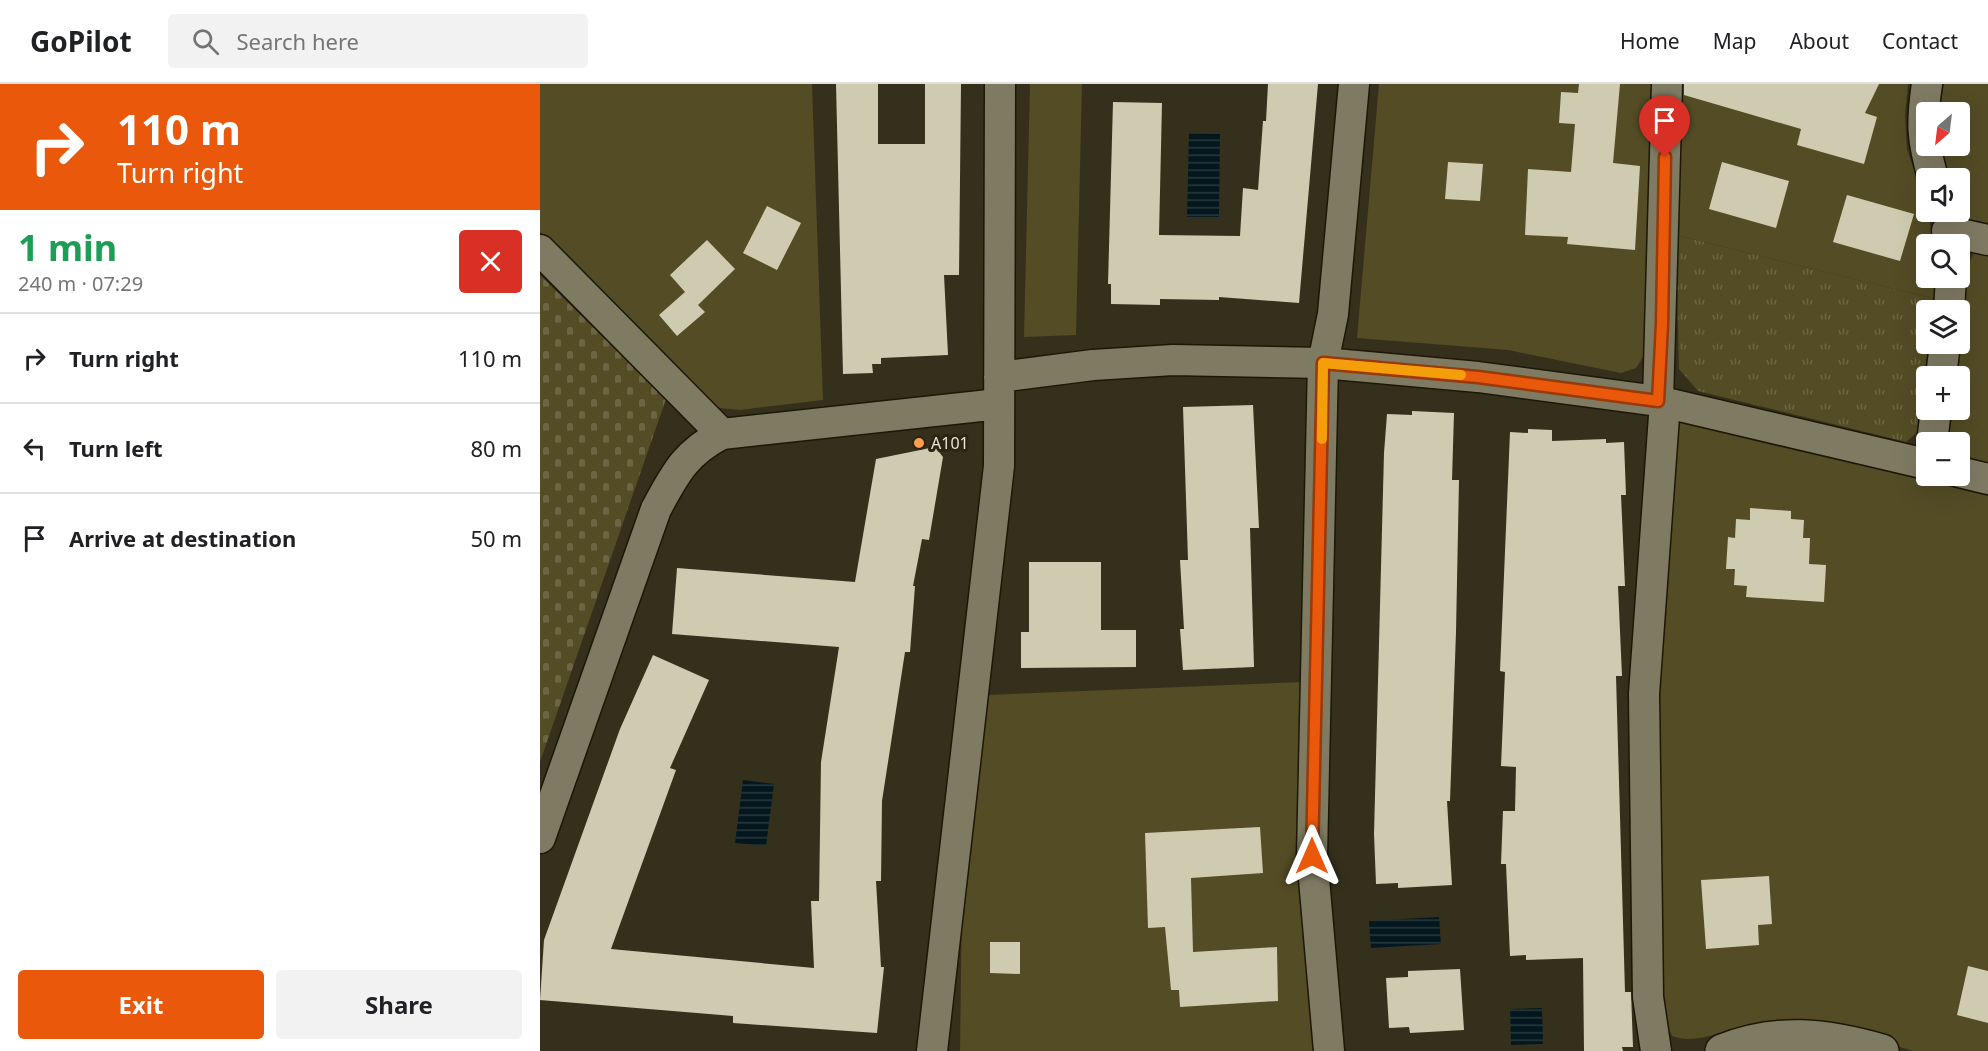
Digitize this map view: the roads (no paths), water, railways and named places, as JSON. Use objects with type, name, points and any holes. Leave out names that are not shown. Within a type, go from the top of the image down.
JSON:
[{"type":"street","points":[[932,1051],[999,466],[1000,84]]},
{"type":"street","points":[[1329,1051],[1312,856],[1323,363],[1333,314],[1354,84]]},
{"type":"street","points":[[1656,1051],[1648,997],[1644,694],[1662,401],[1667,84]]},
{"type":"street","points":[[1927,84],[1921,126],[1922,140],[1930,168]]},
{"type":"street","points":[[1946,229],[1988,240]]},
{"type":"street","points":[[540,250],[722,434]]},
{"type":"street","points":[[540,838],[656,509],[684,461],[699,446],[722,434],[999,391],[1093,365],[1173,360],[1323,363],[1478,377],[1662,401],[1916,462]]},
{"type":"street","points":[[1970,475],[1988,479]]},
{"type":"street","points":[[1722,1051],[1758,1039],[1809,1035],[1839,1039],[1882,1051]]},
{"type":"water","points":[[1189,133],[1220,134],[1219,217],[1187,217]]},
{"type":"water","points":[[743,780],[774,784],[766,846],[735,843]]},
{"type":"water","points":[[1439,917],[1441,944],[1371,948],[1369,921]]},
{"type":"water","points":[[1542,1008],[1543,1044],[1511,1045],[1510,1009]]},
{"type":"place","name":"A101","points":[[919,443]]}]
